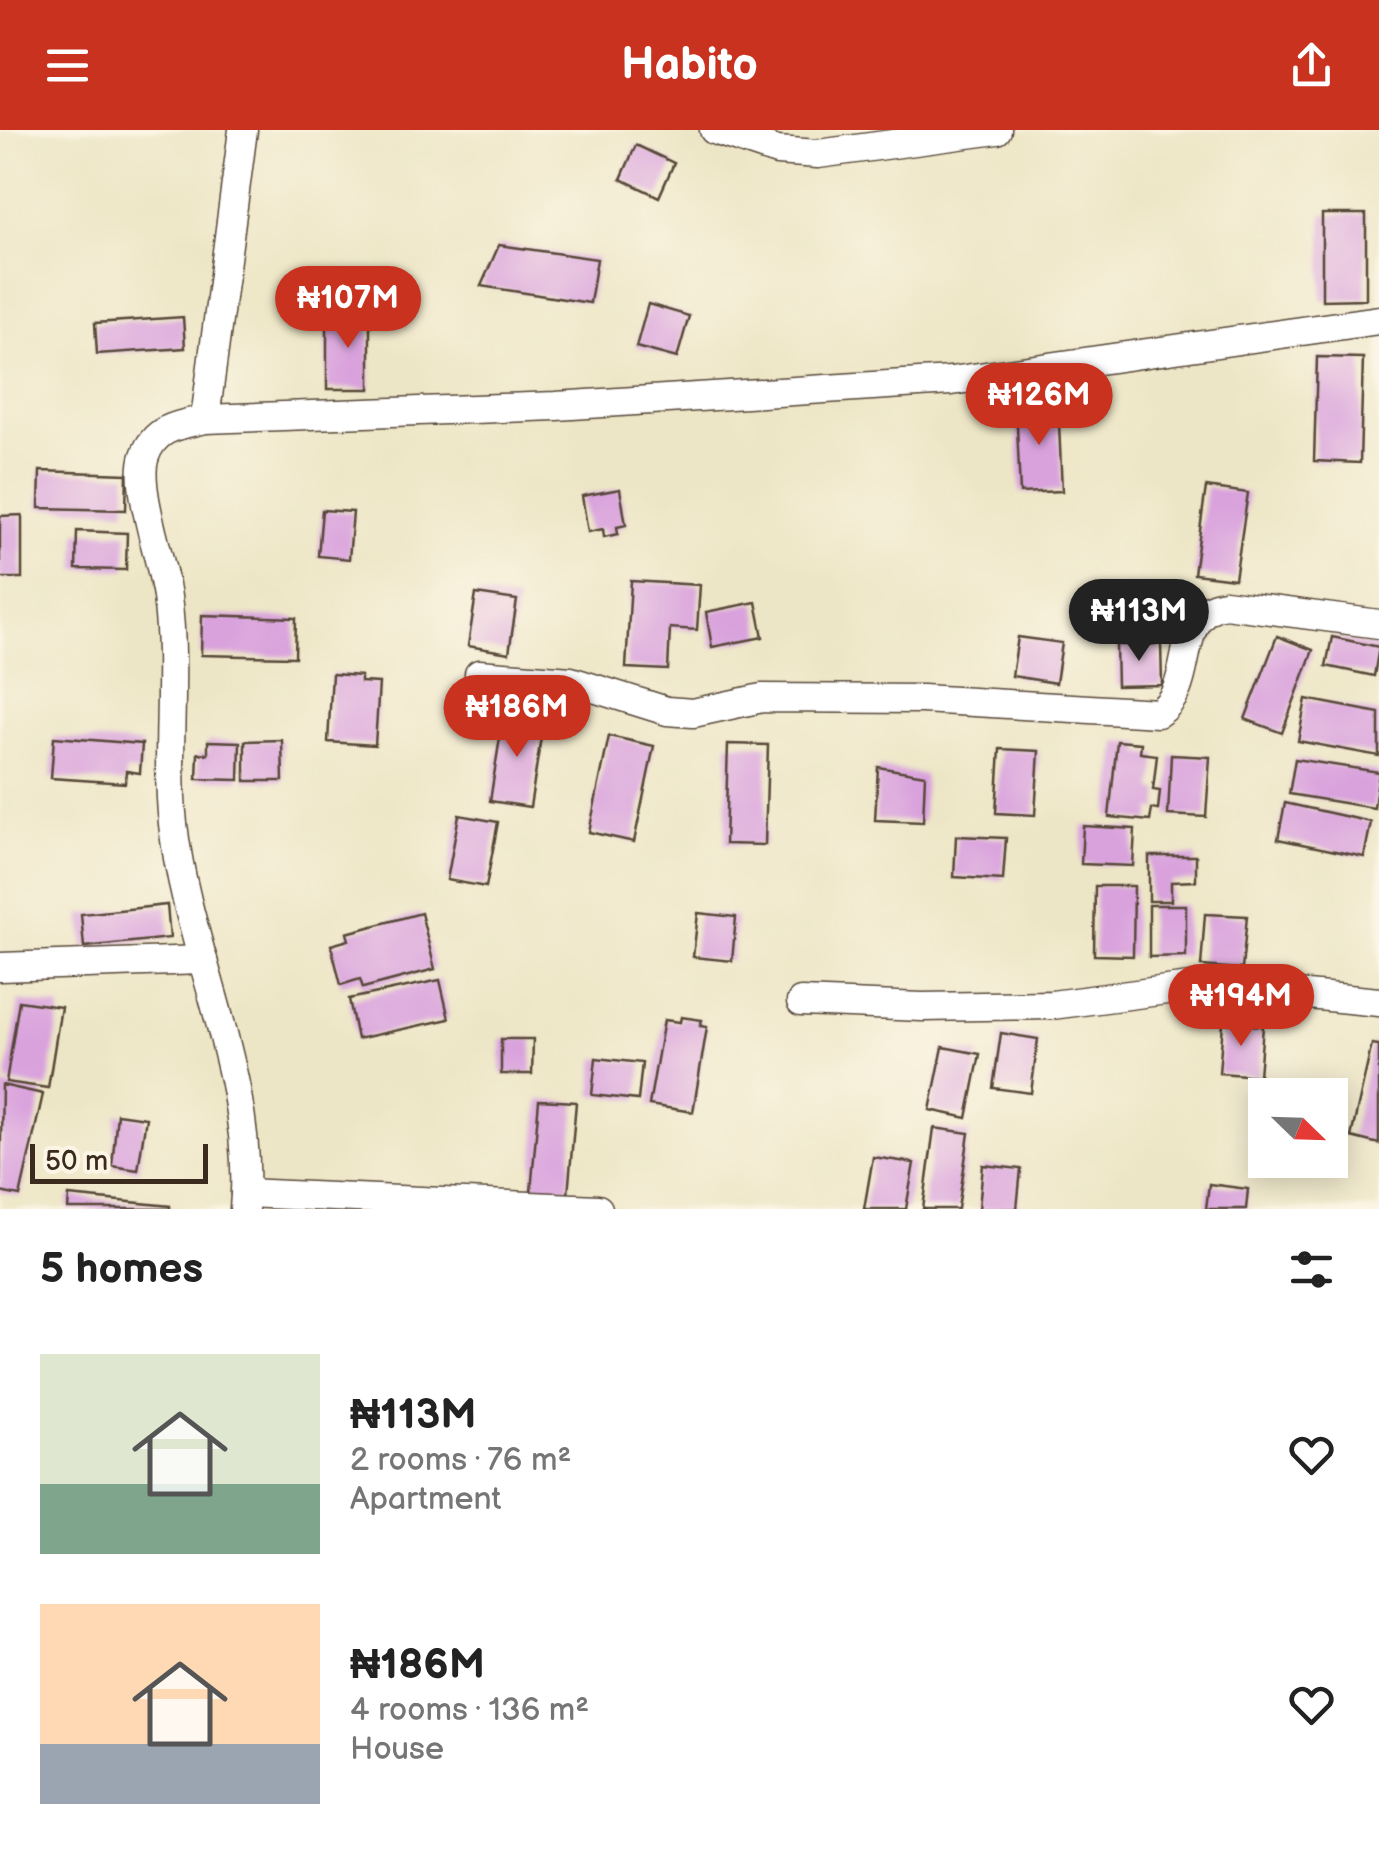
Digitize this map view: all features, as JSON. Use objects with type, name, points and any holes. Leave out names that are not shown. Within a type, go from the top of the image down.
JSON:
[{"type":"street","points":[[205,419],[243,130]]},
{"type":"street","points":[[714,130],[777,151],[818,154],[997,130]]},
{"type":"street","points":[[598,1209],[244,1201],[224,1032],[203,960],[172,822],[172,633],[142,474],[155,437],[167,428],[205,419],[556,406],[952,381],[1379,320]]},
{"type":"street","points":[[478,674],[572,681],[680,712],[715,711],[762,698],[780,698],[922,699],[1158,714],[1178,696],[1196,618],[1208,606],[1225,604],[1379,624]]},
{"type":"street","points":[[0,967],[203,960]]},
{"type":"street","points":[[801,1002],[1052,1005],[1205,985],[1379,1002]]},
{"type":"building","points":[[636,145],[674,163],[659,197],[621,179]]},
{"type":"building","points":[[1322,214],[1366,214],[1366,299],[1322,300]]},
{"type":"building","points":[[499,245],[597,259],[590,303],[481,286]]},
{"type":"building","points":[[648,304],[689,316],[677,358],[636,347]]},
{"type":"building","points":[[327,314],[370,314],[370,389],[327,389]]},
{"type":"building","points":[[183,317],[185,348],[97,354],[95,323]]},
{"type":"building","points":[[1317,357],[1363,358],[1360,463],[1314,461]]},
{"type":"building","points":[[1058,402],[1062,491],[1020,493],[1016,404]]},
{"type":"building","points":[[40,471],[127,474],[126,510],[39,508]]},
{"type":"building","points":[[1206,487],[1248,493],[1235,579],[1194,574]]},
{"type":"building","points":[[620,489],[626,525],[617,527],[618,534],[604,537],[603,529],[588,532],[582,496]]},
{"type":"building","points":[[322,510],[353,512],[349,559],[318,556]]},
{"type":"building","points":[[22,515],[22,578],[0,578],[0,516]]},
{"type":"building","points":[[77,531],[127,533],[126,570],[76,569]]},
{"type":"building","points":[[631,581],[700,585],[697,630],[670,628],[668,670],[626,668]]},
{"type":"building","points":[[476,594],[517,600],[509,653],[468,646]]},
{"type":"building","points":[[756,602],[763,637],[712,647],[706,612]]},
{"type":"building","points":[[202,615],[296,618],[295,657],[201,655]]},
{"type":"building","points":[[1277,636],[1313,650],[1282,733],[1245,719]]},
{"type":"building","points":[[1018,637],[1062,643],[1056,683],[1012,676]]},
{"type":"building","points":[[1332,637],[1379,647],[1374,676],[1326,666]]},
{"type":"building","points":[[1147,638],[1147,645],[1161,644],[1162,685],[1117,686],[1116,645]]},
{"type":"building","points":[[332,674],[361,676],[361,682],[379,683],[375,745],[328,742]]},
{"type":"building","points":[[1306,699],[1379,713],[1379,756],[1298,741]]},
{"type":"building","points":[[504,712],[544,718],[530,807],[490,801]]},
{"type":"building","points":[[609,736],[654,746],[634,842],[589,832]]},
{"type":"building","points":[[54,737],[142,744],[140,773],[126,771],[125,783],[51,778]]},
{"type":"building","points":[[282,740],[283,781],[245,781],[245,741]]},
{"type":"building","points":[[208,741],[240,742],[239,780],[197,779],[198,753],[208,754]]},
{"type":"building","points":[[1117,741],[1141,743],[1140,753],[1157,755],[1153,790],[1160,791],[1158,810],[1152,809],[1150,821],[1109,817]]},
{"type":"building","points":[[728,744],[768,745],[765,845],[725,844]]},
{"type":"building","points":[[1000,749],[1039,751],[1035,815],[996,813]]},
{"type":"building","points":[[1171,755],[1210,757],[1206,817],[1168,815]]},
{"type":"building","points":[[1295,759],[1379,772],[1374,808],[1289,794]]},
{"type":"building","points":[[878,767],[925,775],[923,822],[875,820]]},
{"type":"building","points":[[1285,803],[1371,822],[1364,857],[1278,839]]},
{"type":"building","points":[[459,815],[498,822],[486,887],[447,880]]},
{"type":"building","points":[[1083,826],[1135,829],[1133,866],[1081,864]]},
{"type":"building","points":[[956,836],[1006,838],[1003,880],[954,877]]},
{"type":"building","points":[[1149,856],[1196,856],[1196,881],[1171,882],[1171,901],[1149,901]]},
{"type":"building","points":[[1095,886],[1134,886],[1133,956],[1094,955]]},
{"type":"building","points":[[167,905],[170,938],[84,947],[81,914]]},
{"type":"building","points":[[1149,905],[1186,905],[1186,956],[1149,957]]},
{"type":"building","points":[[421,913],[435,969],[363,988],[360,979],[341,985],[331,945],[349,940],[347,933]]},
{"type":"building","points":[[698,913],[736,917],[732,961],[693,957]]},
{"type":"building","points":[[1205,914],[1247,916],[1242,969],[1201,966]]},
{"type":"building","points":[[440,980],[449,1019],[357,1039],[349,999]]},
{"type":"building","points":[[19,1001],[61,1007],[48,1088],[6,1082]]},
{"type":"building","points":[[681,1017],[702,1020],[700,1026],[707,1027],[693,1112],[649,1105],[664,1020],[680,1022]]},
{"type":"building","points":[[1223,1023],[1263,1026],[1259,1076],[1219,1073]]},
{"type":"building","points":[[1001,1033],[1038,1039],[1031,1093],[993,1088]]},
{"type":"building","points":[[501,1039],[533,1039],[532,1074],[501,1074]]},
{"type":"building","points":[[1372,1044],[1379,1045],[1379,1144],[1351,1137]]},
{"type":"building","points":[[943,1047],[980,1054],[967,1118],[930,1110]]},
{"type":"building","points":[[596,1058],[642,1063],[638,1100],[592,1095]]},
{"type":"building","points":[[2,1085],[43,1094],[20,1196],[0,1192]]},
{"type":"building","points":[[539,1100],[576,1102],[568,1195],[531,1192]]},
{"type":"building","points":[[117,1114],[146,1118],[138,1170],[112,1166]]},
{"type":"building","points":[[934,1128],[969,1133],[958,1209],[923,1209]]},
{"type":"building","points":[[873,1157],[914,1163],[906,1209],[864,1209]]},
{"type":"building","points":[[983,1165],[1021,1169],[1017,1209],[979,1209]]},
{"type":"building","points":[[1209,1184],[1248,1189],[1246,1209],[1206,1209]]},
{"type":"building","points":[[69,1196],[170,1206],[170,1209],[68,1209]]}]
